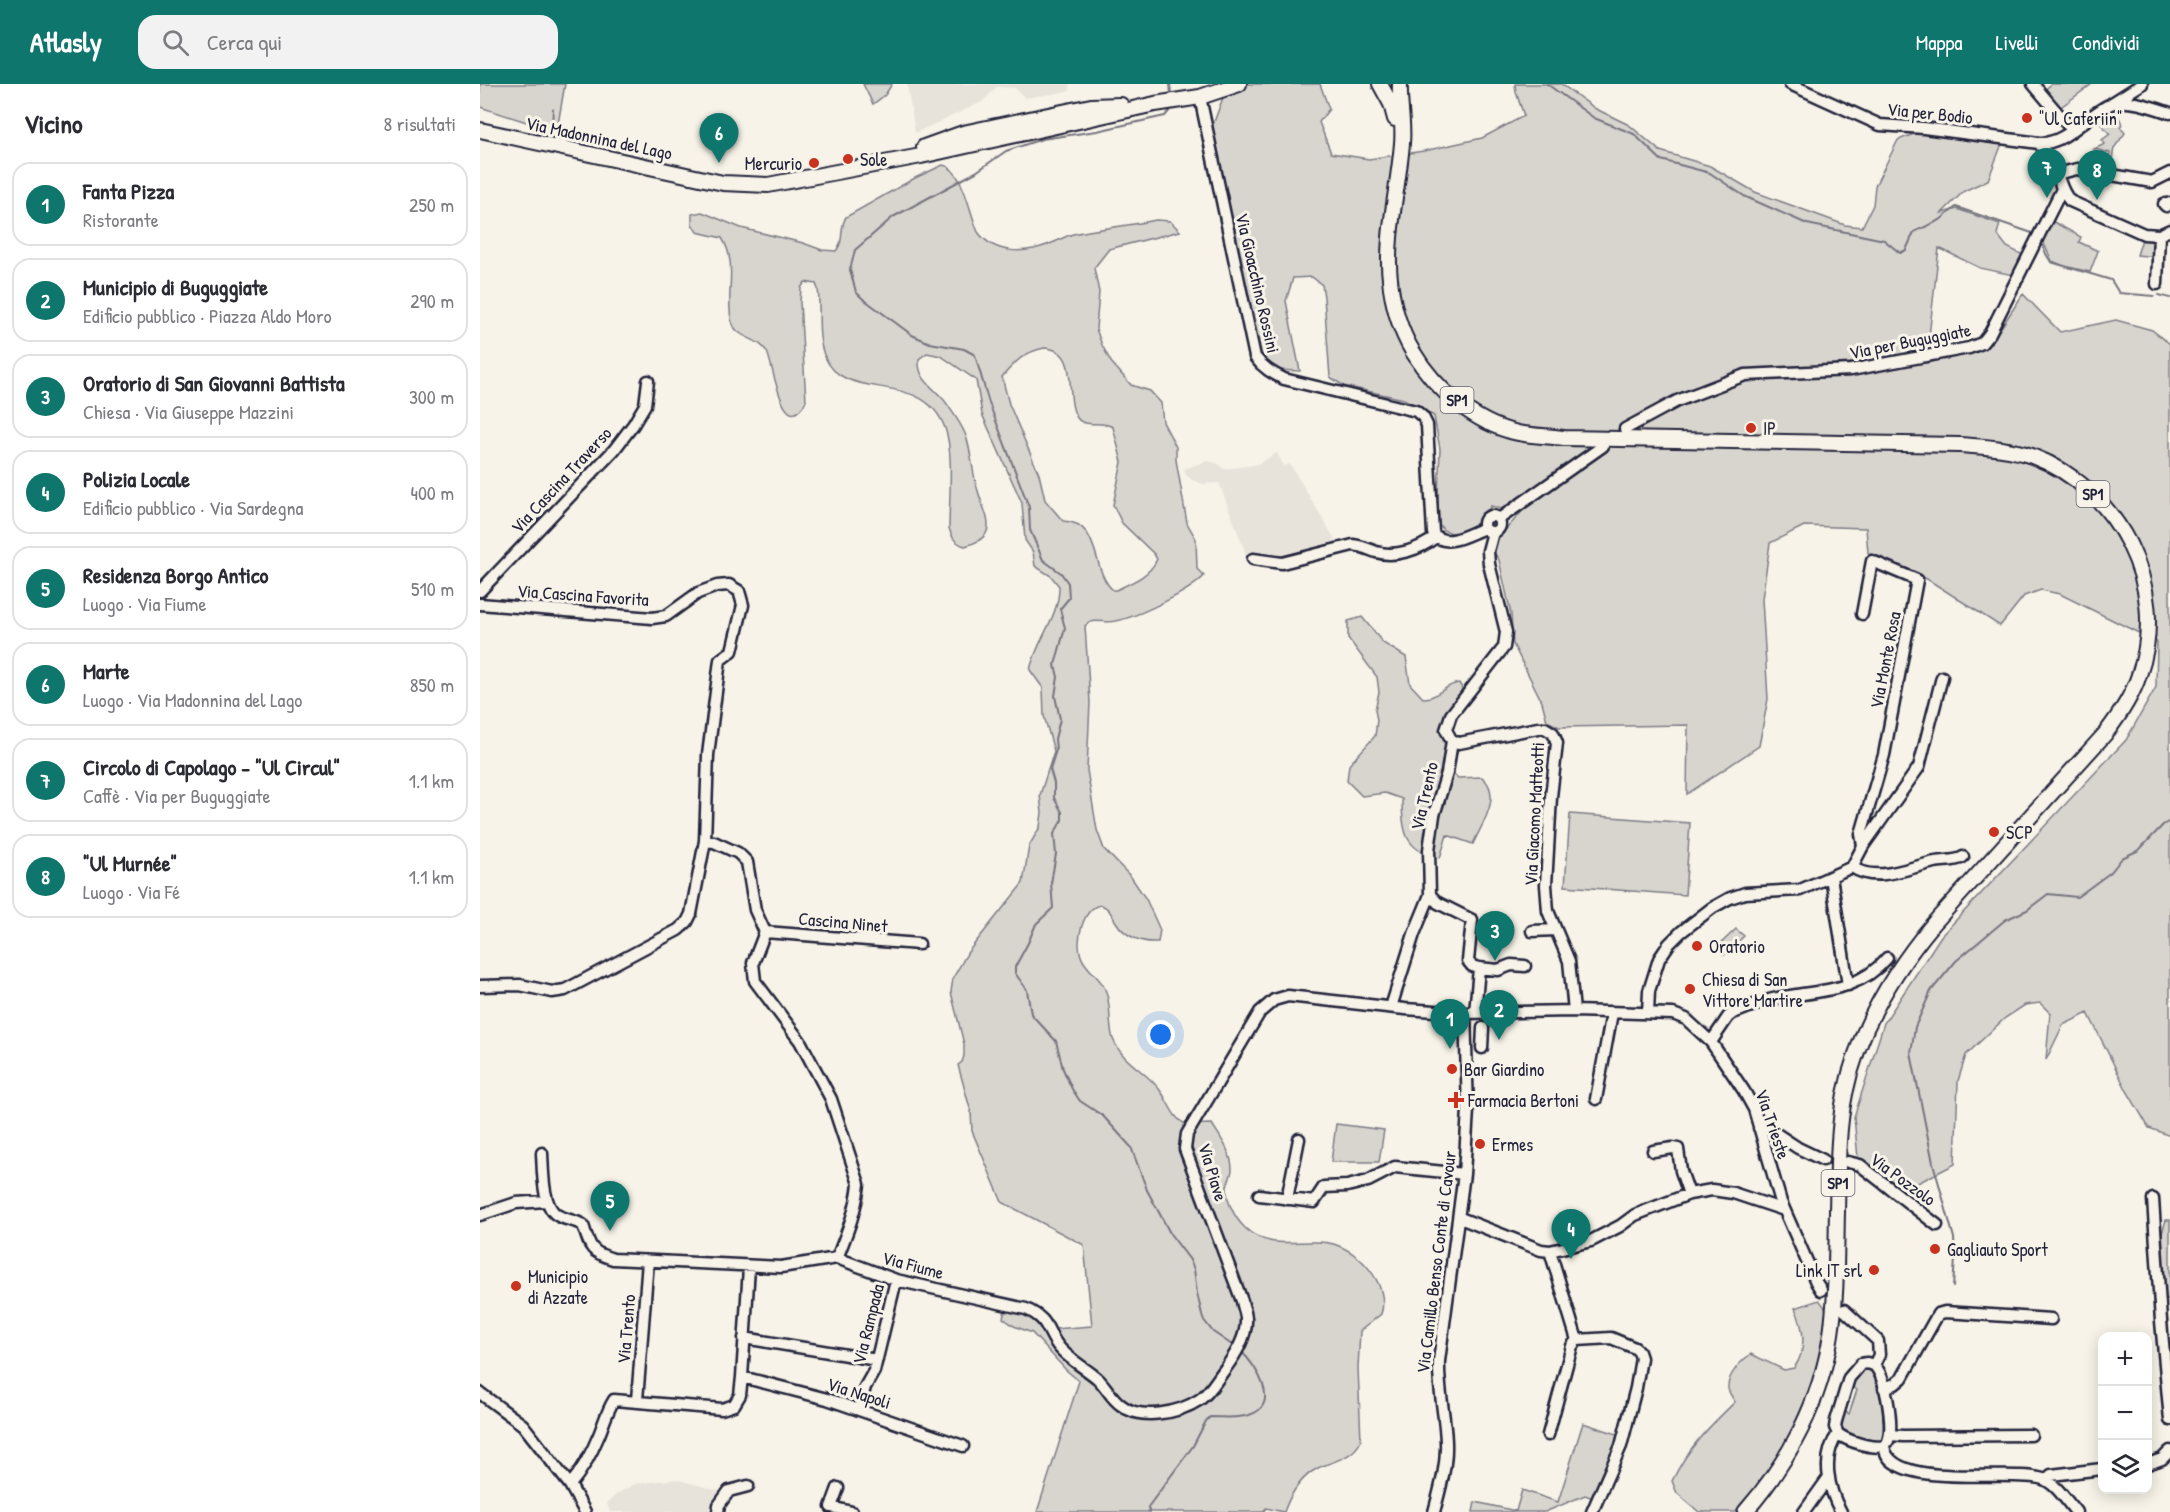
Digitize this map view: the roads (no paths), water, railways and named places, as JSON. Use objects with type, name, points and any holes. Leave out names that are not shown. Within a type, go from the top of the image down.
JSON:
[{"type":"main road","points":[[853,170],[1155,104],[1200,97],[1239,84]]},
{"type":"main road","points":[[1380,84],[1391,104],[1402,141]]},
{"type":"main road","name":"SP1","points":[[1398,87],[1402,141],[1389,277],[1397,317],[1412,351],[1436,383],[1473,414],[1518,433],[1564,438],[1960,445],[2010,451],[2041,460],[2087,488],[2110,513],[2131,545],[2143,577],[2148,609],[2147,642],[2140,675],[2126,705],[2105,734],[1916,944],[1889,982],[1870,1018],[1855,1056],[1844,1094],[1838,1142],[1836,1251],[1831,1334],[1821,1378],[1805,1421],[1782,1466],[1745,1512]]},
{"type":"main road","points":[[853,170],[963,134],[1091,106],[1155,104]]},
{"type":"main road","points":[[1011,124],[1021,129],[1056,122],[1070,123]]},
{"type":"main road","points":[[964,146],[1007,131],[1011,124]]},
{"type":"main road","name":"Via Madonnina del Lago","points":[[480,130],[723,183],[768,184],[853,170]]},
{"type":"street","name":"Via per Bodio","points":[[1790,84],[1880,125],[1924,128],[2039,143]]},
{"type":"street","points":[[2033,84],[2072,130]]},
{"type":"street","points":[[2039,143],[2051,143],[2142,84]]},
{"type":"street","name":"Via Gioacchino Rossini","points":[[1200,97],[1255,357],[1260,365],[1269,372],[1284,378],[1407,407],[1423,417],[1427,425],[1432,528],[1436,537]]},
{"type":"street","points":[[2112,103],[2149,106],[2170,113]]},
{"type":"street","points":[[2039,143],[2057,174],[2061,191],[2070,201],[2144,234],[2158,236],[2170,230]]},
{"type":"street","points":[[2057,174],[2077,169],[2152,182],[2170,173]]},
{"type":"street","name":"Via per Buguggiate","points":[[1625,429],[1677,401],[1746,375],[1851,370],[1945,353],[1982,343],[1990,333],[2061,191]]},
{"type":"street","points":[[2157,284],[2158,236]]},
{"type":"street","name":"Via Cascina Traverso","points":[[480,591],[614,450],[633,426],[645,405],[648,381]]},
{"type":"street","points":[[1452,741],[1446,730],[1451,715],[1504,646],[1506,632],[1489,564],[1489,530],[1485,522],[1488,517],[1493,516],[1499,519],[1603,446]]},
{"type":"street","points":[[1253,559],[1282,563],[1353,545],[1390,554],[1414,549],[1436,537],[1445,541],[1489,530]]},
{"type":"street","name":"Via Monte Rosa","points":[[1862,614],[1872,561],[1917,580],[1884,755],[1861,834],[1863,846]]},
{"type":"street","name":"Via Cascina Favorita","points":[[480,604],[652,618],[666,616],[698,593],[717,586],[729,585],[739,591],[743,605],[732,651],[720,660],[708,755],[705,841]]},
{"type":"street","name":"Via Monte Rosa","points":[[1852,867],[1863,846],[1919,767],[1942,677]]},
{"type":"street","name":"Via Giacomo Matteotti","points":[[1452,741],[1459,743],[1538,728],[1545,728],[1553,733],[1557,743],[1551,797],[1546,885],[1548,911],[1569,961],[1574,1011]]},
{"type":"street","name":"Via Trento","points":[[1391,1007],[1414,934],[1430,895],[1429,850],[1434,815],[1448,773],[1452,741]]},
{"type":"street","points":[[480,986],[520,985],[552,992],[565,990],[678,930],[687,922],[691,914],[705,841],[714,842],[738,853],[747,862],[755,910],[765,932],[753,963],[755,981],[800,1041],[831,1099],[859,1184],[858,1198],[848,1234],[837,1258]]},
{"type":"street","points":[[1648,1013],[1649,991],[1659,959],[1675,938],[1712,908],[1730,898],[1745,893],[1800,890],[1852,867],[1859,872],[1892,874],[1933,862],[1958,860],[1963,857]]},
{"type":"street","points":[[1831,877],[1848,986]]},
{"type":"street","points":[[1430,895],[1438,903],[1472,920],[1468,961],[1472,966],[1498,970],[1511,965],[1525,966]]},
{"type":"street","points":[[1532,931],[1556,930]]},
{"type":"street","name":"Cascina Ninet","points":[[765,932],[919,944]]},
{"type":"street","points":[[1711,1042],[1733,1013],[1772,1000],[1848,986],[1865,978],[1887,958]]},
{"type":"street","name":"Via Camillo Benso Conte di Cavour","points":[[1434,1512],[1446,1460],[1446,1442],[1438,1381],[1464,1174],[1468,1110],[1465,1038],[1479,968]]},
{"type":"street","name":"Via Trieste","points":[[1274,1000],[1288,996],[1470,1013],[1574,1011],[1673,1014],[1686,1018],[1711,1042],[1744,1090],[1754,1109],[1784,1210],[1821,1290]]},
{"type":"street","name":"Via Piave","points":[[1243,1337],[1246,1319],[1242,1301],[1185,1149],[1187,1134],[1260,1012],[1274,1000]]},
{"type":"street","points":[[1596,1099],[1612,1013]]},
{"type":"street","points":[[1465,1038],[1483,1038]]},
{"type":"street","points":[[1759,1128],[1766,1127],[1798,1148],[1823,1160]]},
{"type":"street","points":[[1287,1198],[1299,1139]]},
{"type":"street","points":[[1653,1151],[1678,1149],[1681,1171],[1689,1194]]},
{"type":"street","points":[[480,1215],[516,1203],[546,1201],[542,1153]]},
{"type":"street","name":"Via Pozzolo","points":[[1848,1162],[1860,1165],[1937,1225]]},
{"type":"street","points":[[1259,1195],[1314,1202],[1324,1187],[1368,1182],[1395,1167],[1464,1174]]},
{"type":"street","points":[[1460,1218],[1541,1250],[1550,1251],[1591,1241],[1620,1226],[1635,1215],[1689,1194],[1712,1190],[1733,1193],[1784,1210]]},
{"type":"street","points":[[2153,1199],[2170,1420]]},
{"type":"street","name":"Via Fiume","points":[[546,1201],[555,1215],[583,1225],[590,1246],[598,1254],[613,1259],[781,1267],[837,1258],[896,1280],[1033,1312],[1047,1324],[1055,1342],[1064,1353],[1105,1385],[1110,1395],[1121,1406],[1139,1414],[1172,1411],[1198,1401],[1210,1390],[1233,1357],[1243,1337]]},
{"type":"street","points":[[1550,1251],[1577,1340]]},
{"type":"street","name":"Via Trento","points":[[637,1400],[648,1261]]},
{"type":"street","points":[[570,1485],[599,1435],[614,1400],[637,1400],[722,1409],[736,1402],[740,1395],[742,1377],[749,1267]]},
{"type":"street","name":"Via Rampada","points":[[859,1410],[865,1387],[874,1371],[896,1280]]},
{"type":"street","points":[[1844,1310],[1878,1341],[1879,1355],[1874,1365]]},
{"type":"street","points":[[1884,1388],[1895,1384],[1902,1378],[1938,1314],[1945,1312],[2051,1318]]},
{"type":"street","points":[[744,1338],[877,1360]]},
{"type":"street","points":[[1548,1435],[1572,1346],[1577,1340],[1611,1338],[1640,1352],[1636,1388],[1621,1446],[1592,1512]]},
{"type":"street","points":[[1884,1446],[1878,1447],[1844,1438],[1838,1434],[1835,1427],[1850,1378],[1860,1364],[1874,1365],[1880,1374],[1891,1423],[1891,1435],[1884,1446],[1886,1456],[1893,1462],[1926,1473],[1945,1476],[2036,1477],[2052,1485],[2076,1512]]},
{"type":"street","name":"Via Napoli","points":[[742,1377],[859,1410],[963,1446]]},
{"type":"street","points":[[480,1393],[523,1425],[570,1485],[585,1512]]},
{"type":"street","points":[[1838,1434],[1830,1443],[1829,1477],[1834,1500],[1841,1512]]},
{"type":"street","points":[[1891,1435],[2031,1435]]},
{"type":"street","points":[[2152,1463],[2162,1459],[2170,1451]]},
{"type":"street","points":[[2046,1480],[2051,1475],[2098,1470]]},
{"type":"street","points":[[1804,1512],[1829,1477]]},
{"type":"street","points":[[718,1512],[719,1505],[729,1491],[748,1486]]},
{"type":"street","points":[[838,1488],[831,1507],[852,1512]]},
{"type":"waterway","points":[[1170,84],[1171,94]]},
{"type":"waterway","points":[[1547,84],[1594,118],[1634,134],[1661,160],[1710,173],[1744,196],[1807,224],[1884,240],[1900,253],[1906,250],[1914,232],[1940,220],[1956,207],[2035,234]]},
{"type":"waterway","points":[[551,139],[553,109]]},
{"type":"waterway","points":[[1170,110],[1165,116],[1097,131],[1042,139],[1006,151],[976,172],[893,217],[855,250],[850,270],[856,292],[912,335],[930,343],[964,349],[975,355],[989,403],[1029,507],[1030,530],[1043,560],[1061,573],[1068,583],[1069,598],[1060,609],[1065,628],[1055,665],[1058,677],[1055,696],[1060,719],[1055,739],[1056,750],[1050,769],[1054,783],[1054,798],[1062,812],[1062,820],[1054,834],[1056,854],[1051,883],[1053,908],[1036,924],[1015,967],[1015,973],[1027,990],[1031,1014],[1056,1041],[1063,1069],[1072,1089],[1080,1101],[1103,1116],[1131,1147],[1147,1190],[1171,1235],[1194,1269],[1203,1319],[1213,1332],[1235,1347]]},
{"type":"waterway","points":[[2041,241],[2051,262],[2111,280],[2119,293],[2154,296]]},
{"type":"waterway","points":[[2159,295],[2170,298]]},
{"type":"waterway","points":[[1953,1287],[1954,1238],[1933,1163],[1911,1053],[1915,1027],[1931,991],[1956,961],[2005,920],[2027,910],[2048,894],[2077,897],[2111,872],[2122,858],[2139,850],[2163,825],[2170,821]]},
{"type":"waterway","points":[[1149,1512],[1148,1507],[1193,1446],[1210,1417],[1249,1415],[1259,1410],[1264,1403],[1263,1384],[1253,1365],[1240,1350]]},
{"type":"place","name":"\"Ul Caferiin\"","points":[[2027,118]]},
{"type":"place","name":"Sole","points":[[848,159]]},
{"type":"place","name":"Marte","points":[[719,163]]},
{"type":"place","name":"Mercurio","points":[[814,163]]},
{"type":"place","name":"Circolo di Capolago - \"Ul Circul\"","points":[[2047,198]]},
{"type":"place","name":"\"Ul Murnée\"","points":[[2097,200]]},
{"type":"place","name":"IP","points":[[1751,428]]},
{"type":"place","name":"SCP","points":[[1994,832]]},
{"type":"place","name":"Oratorio","points":[[1697,946]]},
{"type":"place","name":"Oratorio di San Giovanni Battista","points":[[1495,961]]},
{"type":"place","name":"Chiesa di San Vittore Martire","points":[[1690,989]]},
{"type":"place","name":"Municipio di Buguggiate","points":[[1499,1040]]},
{"type":"place","name":"Fanta Pizza","points":[[1450,1049]]},
{"type":"place","name":"Bar Giardino","points":[[1452,1069]]},
{"type":"place","name":"Farmacia Bertoni","points":[[1456,1100]]},
{"type":"place","name":"Ermes","points":[[1480,1144]]},
{"type":"place","name":"Residenza Borgo Antico","points":[[610,1231]]},
{"type":"place","name":"Gagliauto Sport","points":[[1935,1249]]},
{"type":"place","name":"Polizia Locale","points":[[1571,1259]]},
{"type":"place","name":"Link IT srl","points":[[1874,1270]]},
{"type":"place","name":"Municipio di Azzate","points":[[516,1286]]}]
